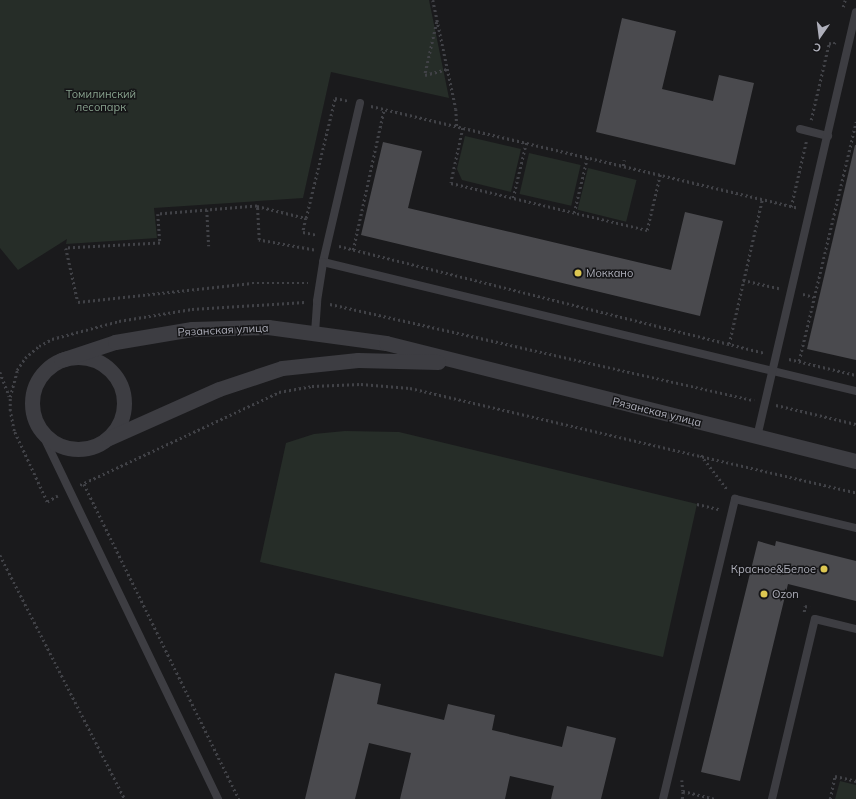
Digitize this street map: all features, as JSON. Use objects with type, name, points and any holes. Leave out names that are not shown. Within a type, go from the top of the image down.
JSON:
[{"type":"street","name":"Рязанская улица","points":[[61,360],[115,342],[192,329],[268,327],[386,343],[457,363],[856,461]]},
{"type":"street","points":[[77,357],[93,359],[105,365],[114,375],[124,399],[123,413],[119,425],[109,438],[95,446],[74,449],[63,447],[49,439],[39,427],[33,412],[32,396],[37,381],[47,368],[61,360],[77,357]]},
{"type":"street","name":"Рязанская улица","points":[[109,438],[219,389],[282,368],[358,360],[457,363]]},
{"type":"lane","points":[[758,437],[856,12]]},
{"type":"lane","points":[[315,333],[319,283],[327,240],[360,103]]},
{"type":"lane","points":[[804,130],[828,136]]},
{"type":"lane","points":[[323,262],[856,391]]},
{"type":"lane","points":[[39,427],[218,799]]},
{"type":"lane","points":[[663,799],[735,499],[856,528]]},
{"type":"lane","points":[[772,799],[815,619],[856,629]]},
{"type":"path","points":[[433,0],[448,69],[457,126]]},
{"type":"path","points":[[841,15],[845,0]]},
{"type":"path","points":[[437,21],[425,75],[448,69]]},
{"type":"path","points":[[791,207],[804,130],[829,43],[834,44],[836,37]]},
{"type":"path","points":[[810,211],[335,98],[303,232],[353,250],[856,375]]},
{"type":"path","points":[[353,250],[384,109]]},
{"type":"path","points":[[799,361],[856,122]]},
{"type":"path","points":[[463,128],[451,184],[647,230],[660,175]]},
{"type":"path","points":[[513,198],[526,143]]},
{"type":"path","points":[[574,213],[587,158]]},
{"type":"path","points":[[623,166],[624,160]]},
{"type":"path","points":[[729,344],[762,200]]},
{"type":"path","points":[[306,218],[256,206],[158,214],[160,243],[66,248],[78,302],[252,283],[319,283]]},
{"type":"path","points":[[256,206],[259,240],[311,251],[327,240]]},
{"type":"path","points":[[207,210],[209,246]]},
{"type":"path","points":[[0,372],[10,397]]},
{"type":"path","points":[[111,470],[279,392],[312,386],[361,384],[410,388],[701,455],[856,493]]},
{"type":"path","points":[[701,455],[735,499]]},
{"type":"path","points":[[84,484],[239,799]]},
{"type":"path","points":[[697,504],[732,512]]},
{"type":"path","points":[[0,555],[125,799]]},
{"type":"path","points":[[682,799],[683,772]]},
{"type":"path","points":[[830,799],[835,776],[856,781]]},
{"type":"path","points":[[683,791],[715,799]]},
{"type":"green space","name":"Томилинский лесопарк","points":[[0,0],[429,0],[449,98],[331,72],[303,198],[154,208],[157,238],[66,244],[67,239],[18,270],[0,248]]},
{"type":"green space","points":[[465,136],[521,149],[511,192],[462,180],[457,169]]},
{"type":"green space","points":[[529,153],[581,165],[571,206],[520,194]]},
{"type":"green space","points":[[588,168],[637,180],[626,222],[578,210]]},
{"type":"green space","points":[[345,431],[399,432],[697,504],[663,657],[260,562],[286,443],[314,434]]},
{"type":"green space","points":[[840,781],[856,785],[856,799],[835,799]]},
{"type":"building","points":[[622,18],[676,31],[662,89],[713,101],[719,75],[754,83],[735,165],[596,132]]},
{"type":"building","points":[[383,142],[422,151],[408,208],[671,270],[685,212],[723,221],[700,316],[361,235]]},
{"type":"building","points":[[856,145],[856,360],[807,349]]},
{"type":"building","points":[[758,541],[775,546],[776,541],[856,561],[856,601],[788,584],[740,781],[701,772]]},
{"type":"building","points":[[335,673],[381,684],[377,704],[444,720],[448,704],[495,715],[492,730],[562,747],[567,726],[616,738],[601,799],[551,799],[554,786],[510,776],[505,799],[400,799],[411,753],[369,743],[355,799],[305,799]]},
{"type":"place","name":"Моккано","points":[[578,273]]},
{"type":"place","name":"Красное&Белое","points":[[824,569]]},
{"type":"place","name":"Ozon","points":[[764,594]]}]
